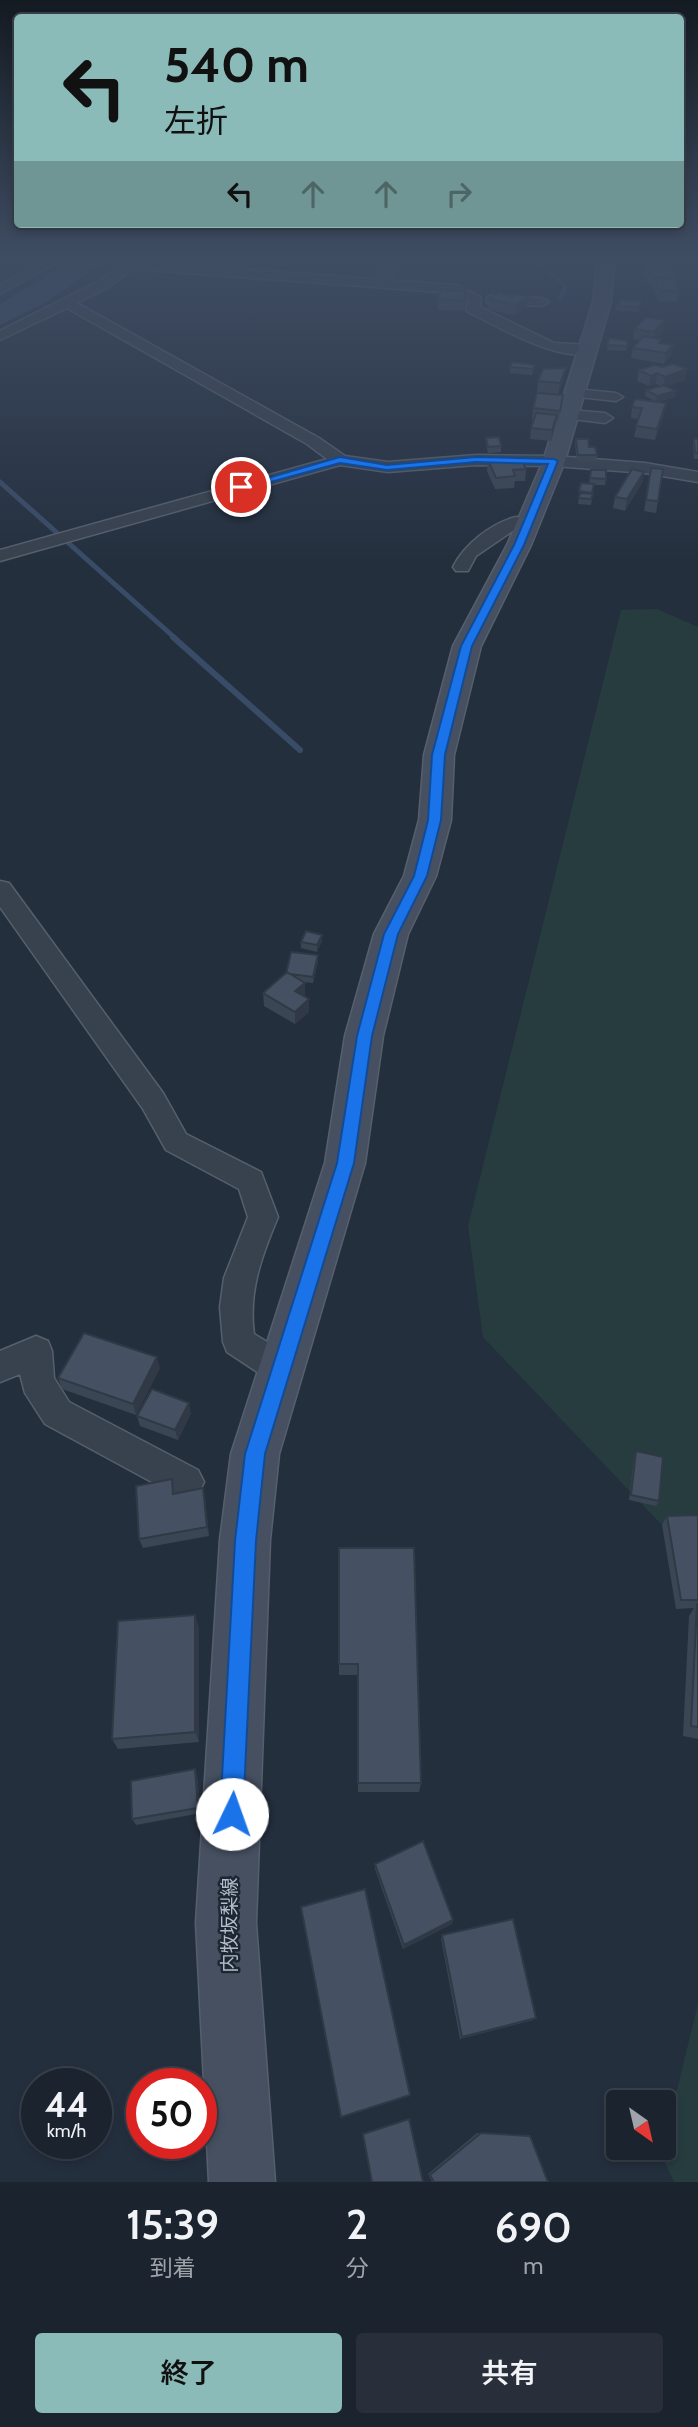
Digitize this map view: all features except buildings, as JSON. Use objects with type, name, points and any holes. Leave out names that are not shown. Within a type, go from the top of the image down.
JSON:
[{"type":"main road","name":"内牧坂梨線","points":[[242,2182],[227,1909],[246,1528],[255,1454],[345,1163],[364,1036],[391,934],[420,876],[435,820],[439,755],[467,646],[517,517],[554,461],[584,359]]},
{"type":"street","points":[[167,359],[313,441],[340,460]]},
{"type":"street","points":[[543,359],[576,382],[616,397]]},
{"type":"street","points":[[0,556],[340,460],[387,467],[476,460],[554,461],[645,468],[698,477]]},
{"type":"street","points":[[462,567],[469,554],[517,517]]},
{"type":"street","points":[[0,889],[153,1101],[176,1142],[251,1181],[263,1217],[243,1263],[234,1311],[239,1342],[281,1368]]},
{"type":"street","points":[[0,1367],[36,1351],[37,1382],[57,1413],[186,1482]]},
{"type":"green space","points":[[657,609],[698,627],[698,1563],[483,1337],[468,1226],[621,610]]},
{"type":"green space","points":[[698,2004],[698,2182],[674,2182],[664,2160],[676,2160],[676,2094]]},
{"type":"waterway","points":[[0,482],[175,638]]},
{"type":"waterway","points":[[173,637],[300,750]]},
{"type":"route","points":[[232,1814],[245,1541],[255,1454],[345,1163],[364,1036],[391,934],[420,876],[435,820],[439,755],[467,646],[519,545],[554,461],[438,461],[409,467],[387,467],[340,460],[241,487]]}]
